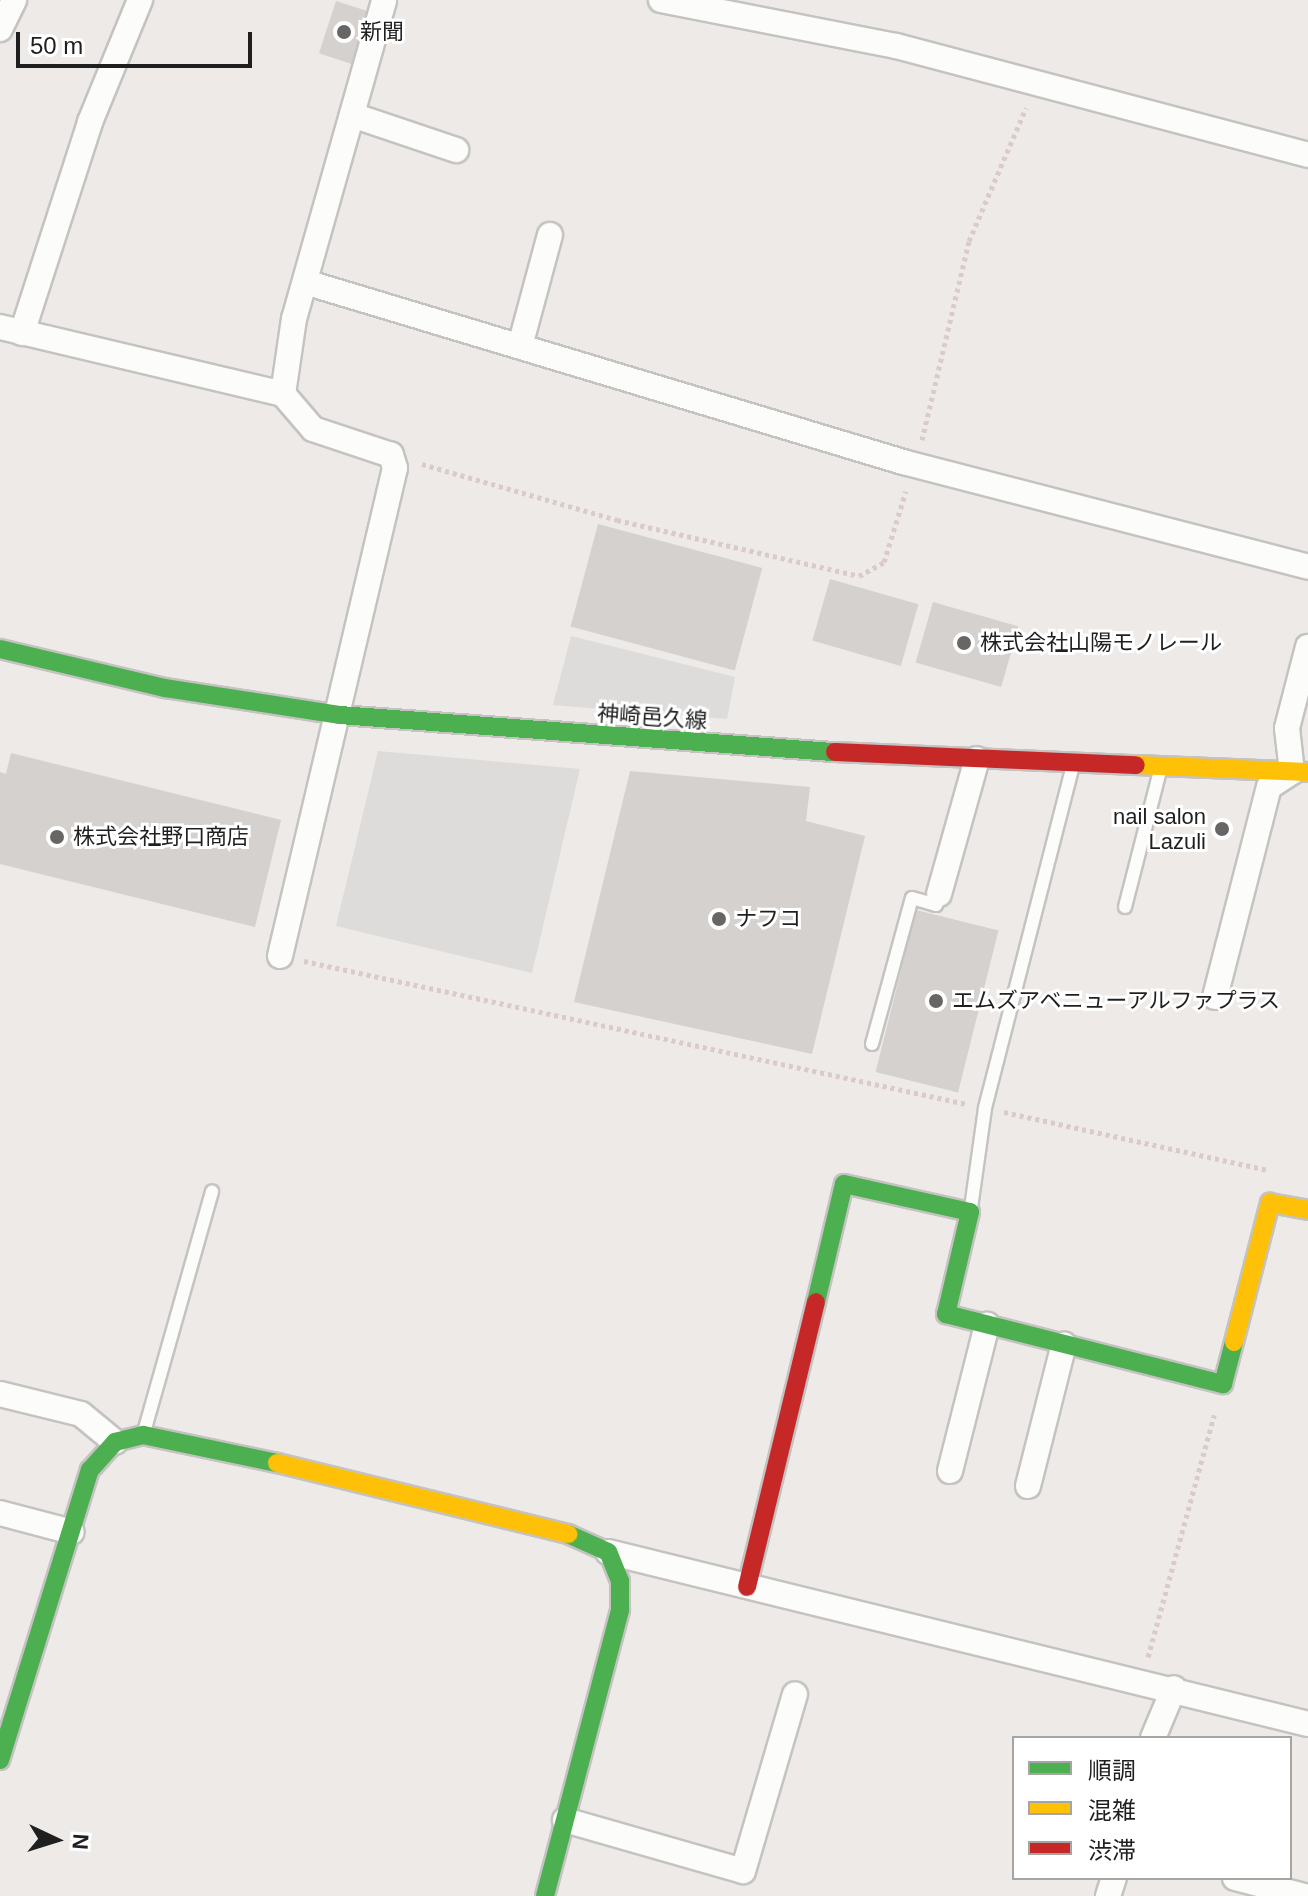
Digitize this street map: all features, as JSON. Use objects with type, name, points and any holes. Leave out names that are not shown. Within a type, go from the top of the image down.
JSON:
[{"type":"street","points":[[0,29],[14,0]]},
{"type":"street","points":[[140,0],[11,330],[283,394],[313,429],[391,455],[395,468],[340,715],[280,956]]},
{"type":"street","points":[[283,394],[305,282],[384,0]]},
{"type":"street","points":[[661,0],[896,46],[1308,155]]},
{"type":"street","points":[[352,115],[456,150]]},
{"type":"street","points":[[520,346],[550,235]]},
{"type":"street","points":[[305,282],[903,462],[1308,567]]},
{"type":"street","points":[[1215,997],[1269,787],[1300,772],[1287,728],[1308,647]]},
{"type":"street","name":"神崎邑久線","points":[[0,649],[165,688],[340,715],[977,759],[1300,772]]},
{"type":"street","points":[[939,894],[977,759]]},
{"type":"street","points":[[747,1587],[844,1184],[970,1212],[946,1314],[1223,1384],[1270,1203],[1308,1210]]},
{"type":"street","points":[[950,1471],[987,1325]]},
{"type":"street","points":[[1028,1486],[1064,1344]]},
{"type":"street","points":[[0,1394],[81,1414],[115,1442]]},
{"type":"street","points":[[0,1760],[90,1470],[115,1442],[143,1435],[571,1535],[608,1552],[1142,1680],[1308,1724]]},
{"type":"street","points":[[0,1513],[72,1532]]},
{"type":"street","points":[[545,1896],[620,1610],[620,1581],[608,1552]]},
{"type":"street","points":[[1154,1736],[1174,1688]]},
{"type":"street","points":[[565,1820],[743,1871],[795,1694]]},
{"type":"street","points":[[1243,1880],[1304,1896]]},
{"type":"lane","points":[[970,1212],[985,1108],[1074,763]]},
{"type":"lane","points":[[1125,907],[1161,767]]},
{"type":"lane","points":[[872,1044],[912,898],[936,905],[939,894]]},
{"type":"lane","points":[[143,1435],[212,1191]]},
{"type":"path","points":[[280,956],[1277,1172]]},
{"type":"path","points":[[1142,1680],[1223,1384]]},
{"type":"shaded area","points":[[571,636],[735,677],[727,719],[553,705]]},
{"type":"shaded area","points":[[378,751],[580,769],[532,973],[336,926]]},
{"type":"building","name":"新聞","points":[[336,1],[370,12],[353,64],[319,53]]},
{"type":"building","points":[[598,524],[762,568],[735,670],[571,626]]},
{"type":"building","points":[[830,579],[918,604],[901,666],[812,641]]},
{"type":"building","points":[[933,602],[1019,627],[1001,687],[916,663]]},
{"type":"building","points":[[11,753],[281,820],[255,927],[0,864],[0,772],[6,774]]},
{"type":"building","name":"ナフコ","points":[[630,771],[810,787],[806,821],[865,836],[812,1054],[574,1002]]},
{"type":"building","name":"エムズアベニューアルファプラス","points":[[916,910],[998,931],[958,1093],[876,1072]]},
{"type":"traffic: fast","points":[[0,649],[165,688],[340,715],[835,752]]},
{"type":"traffic: fast","points":[[816,1302],[844,1184],[970,1212],[946,1314],[1223,1384],[1234,1342]]},
{"type":"traffic: fast","points":[[0,1760],[90,1470],[115,1442],[143,1435],[277,1463]]},
{"type":"traffic: fast","points":[[545,1896],[620,1610],[620,1581],[608,1552],[568,1534]]},
{"type":"traffic: slow","points":[[1136,765],[1308,772]]},
{"type":"traffic: slow","points":[[1234,1342],[1270,1203],[1308,1210]]},
{"type":"traffic: slow","points":[[277,1463],[568,1534]]},
{"type":"traffic: jam","points":[[835,752],[1136,765]]},
{"type":"traffic: jam","points":[[747,1587],[816,1302]]},
{"type":"place","name":"新聞","points":[[344,32]]},
{"type":"place","name":"株式会社山陽モノレール","points":[[964,643]]},
{"type":"place","name":"nail salon Lazuli","points":[[1222,829]]},
{"type":"place","name":"株式会社野口商店","points":[[57,837]]},
{"type":"place","name":"ナフコ","points":[[719,919]]},
{"type":"place","name":"エムズアベニューアルファプラス","points":[[936,1001]]}]
